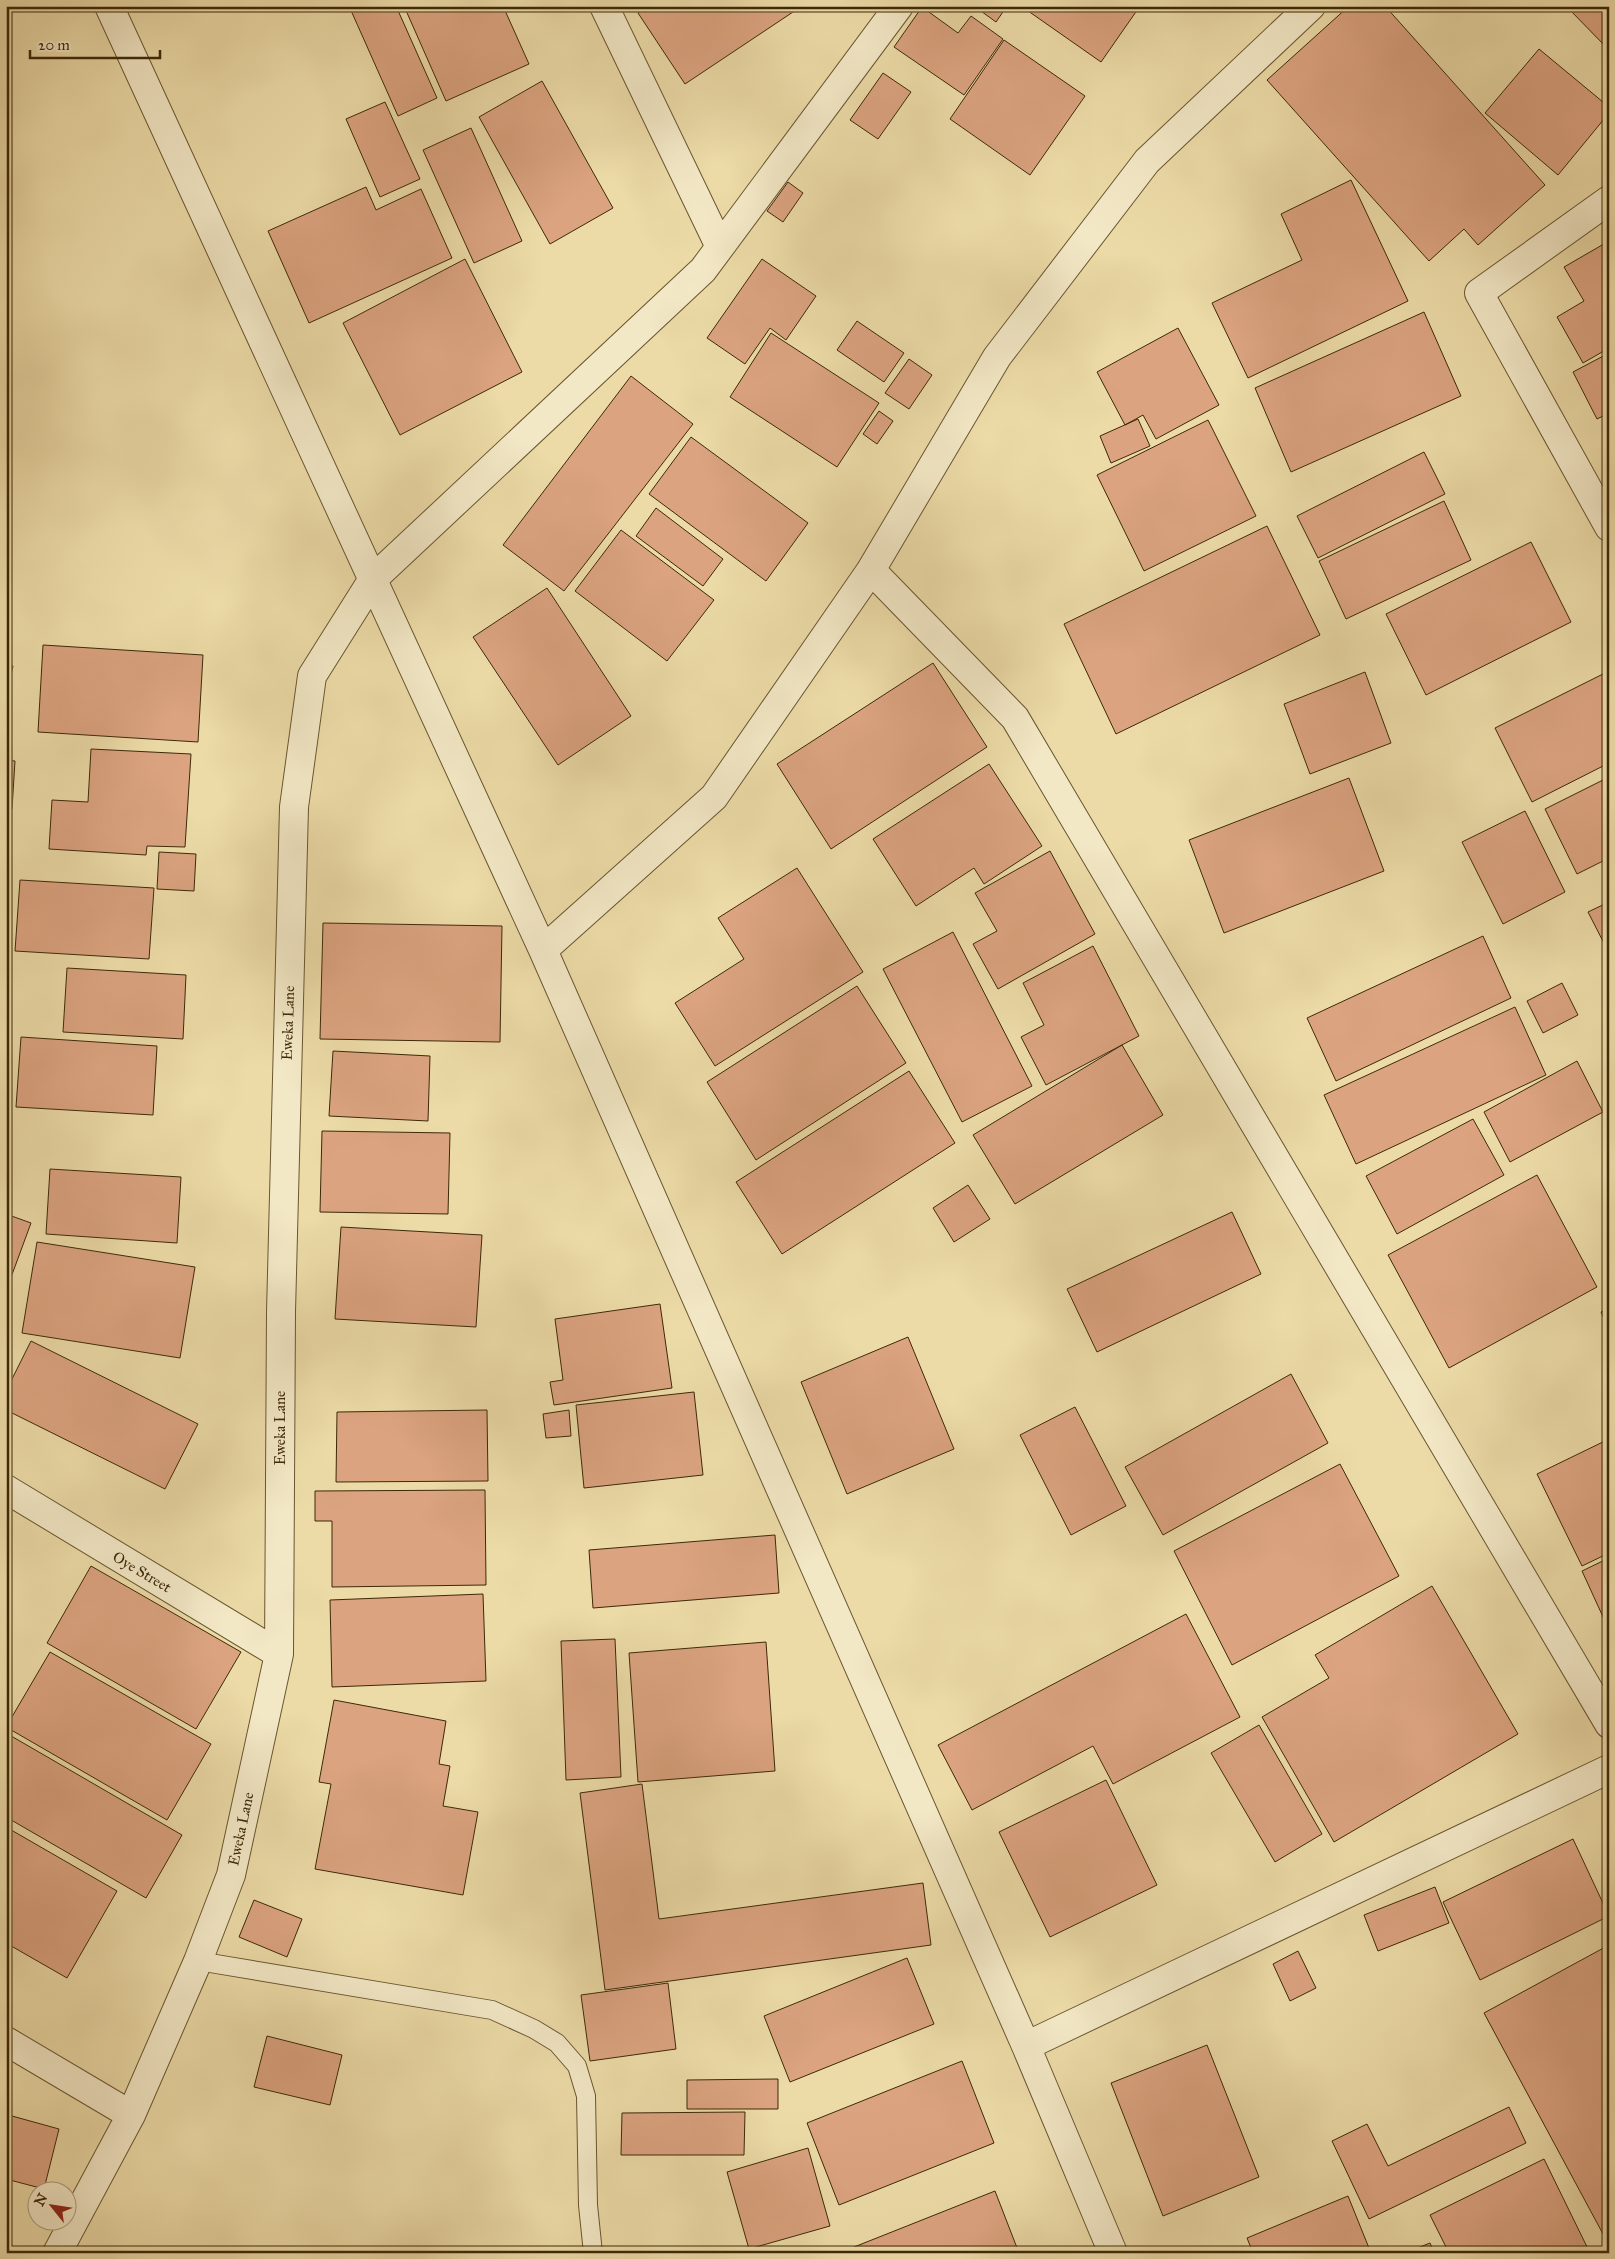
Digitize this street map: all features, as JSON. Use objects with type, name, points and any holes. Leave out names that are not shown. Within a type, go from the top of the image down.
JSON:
[{"type":"street","points":[[109,6],[543,950],[1026,2046],[1114,2253]]},
{"type":"street","points":[[604,6],[720,247]]},
{"type":"street","name":"Eweka Lane","points":[[57,2253],[131,2114],[198,1961],[230,1875],[278,1654],[281,1312],[294,807],[312,676],[374,579],[702,270],[899,6]]},
{"type":"street","points":[[543,950],[714,797],[871,570],[997,356],[1148,161],[1311,6]]},
{"type":"street","points":[[1609,200],[1478,293],[1609,527]]},
{"type":"street","points":[[871,570],[1015,718],[1609,1724]]},
{"type":"street","name":"Oye Street","points":[[6,1489],[278,1654]]},
{"type":"street","points":[[1026,2046],[1609,1769]]},
{"type":"street","points":[[6,2041],[131,2114]]},
{"type":"lane","points":[[198,1961],[492,2010],[534,2029],[557,2043],[577,2066],[586,2096],[588,2205],[593,2253]]},
{"type":"building","points":[[349,6],[396,6],[437,98],[398,116]]},
{"type":"building","points":[[404,6],[503,6],[529,64],[446,101]]},
{"type":"building","points":[[648,6],[802,6],[685,84],[638,13]]},
{"type":"building","points":[[974,6],[1007,6],[996,22]]},
{"type":"building","points":[[1021,6],[1140,6],[1101,62]]},
{"type":"building","points":[[1349,6],[1385,6],[1545,185],[1478,245],[1464,229],[1429,261],[1267,80]]},
{"type":"building","points":[[1566,6],[1609,6],[1609,50]]},
{"type":"building","points":[[922,7],[958,33],[971,16],[1003,39],[964,95],[894,47]]},
{"type":"building","points":[[1004,40],[1085,96],[1030,175],[950,119]]},
{"type":"building","points":[[1539,49],[1609,107],[1609,113],[1558,175],[1485,113]]},
{"type":"building","points":[[883,73],[911,92],[878,139],[850,120]]},
{"type":"building","points":[[542,81],[613,208],[550,244],[479,117]]},
{"type":"building","points":[[385,102],[420,179],[380,197],[346,119]]},
{"type":"building","points":[[471,128],[522,241],[474,263],[423,150]]},
{"type":"building","points":[[1351,180],[1408,301],[1248,378],[1212,303],[1302,260],[1281,214]]},
{"type":"building","points":[[788,182],[803,193],[783,222],[767,211]]},
{"type":"building","points":[[366,187],[376,210],[421,189],[452,258],[309,323],[268,231]]},
{"type":"building","points":[[1609,241],[1609,348],[1583,363],[1557,317],[1584,301],[1564,267]]},
{"type":"building","points":[[465,259],[522,372],[400,435],[343,323]]},
{"type":"building","points":[[762,259],[816,296],[786,340],[770,328],[745,364],[707,338]]},
{"type":"building","points":[[1424,312],[1461,396],[1291,472],[1255,388]]},
{"type":"building","points":[[857,321],[904,353],[884,382],[837,350]]},
{"type":"building","points":[[1178,328],[1219,405],[1156,439],[1143,415],[1125,425],[1097,372]]},
{"type":"building","points":[[771,333],[879,403],[837,467],[730,397]]},
{"type":"building","points":[[1609,353],[1609,413],[1597,419],[1573,372]]},
{"type":"building","points":[[909,359],[932,375],[909,409],[885,393]]},
{"type":"building","points":[[631,376],[693,424],[564,591],[503,545]]},
{"type":"building","points":[[879,411],[893,421],[877,444],[863,434]]},
{"type":"building","points":[[1138,419],[1150,446],[1111,463],[1100,436]]},
{"type":"building","points":[[1208,420],[1256,516],[1144,571],[1097,475]]},
{"type":"building","points":[[691,437],[808,523],[766,581],[649,494]]},
{"type":"building","points":[[1424,452],[1445,494],[1318,558],[1297,516]]},
{"type":"building","points":[[1444,501],[1471,560],[1346,619],[1319,561]]},
{"type":"building","points":[[656,508],[723,559],[703,586],[636,536]]},
{"type":"building","points":[[1267,526],[1320,635],[1116,734],[1064,624]]},
{"type":"building","points":[[621,530],[714,600],[667,661],[575,591]]},
{"type":"building","points":[[1531,542],[1571,622],[1426,695],[1386,614]]},
{"type":"building","points":[[547,588],[631,716],[558,765],[473,637]]},
{"type":"building","points":[[43,645],[203,655],[198,742],[38,732]]},
{"type":"building","points":[[933,663],[987,747],[831,849],[777,764]]},
{"type":"building","points":[[6,664],[13,666],[6,698]]},
{"type":"building","points":[[1609,671],[1609,763],[1532,802],[1495,728]]},
{"type":"building","points":[[1365,672],[1391,743],[1310,774],[1284,704]]},
{"type":"building","points":[[91,749],[191,754],[185,847],[147,846],[146,855],[49,849],[52,800],[88,802]]},
{"type":"building","points":[[6,760],[15,761],[12,809],[6,808]]},
{"type":"building","points":[[989,764],[1042,846],[984,884],[974,868],[916,906],[873,839]]},
{"type":"building","points":[[1609,777],[1609,858],[1577,874],[1545,809]]},
{"type":"building","points":[[1349,778],[1384,871],[1224,933],[1189,840]]},
{"type":"building","points":[[1525,811],[1565,892],[1503,924],[1462,842]]},
{"type":"building","points":[[1050,851],[1095,934],[998,989],[973,944],[997,931],[975,893]]},
{"type":"building","points":[[159,852],[196,854],[194,891],[157,889]]},
{"type":"building","points":[[797,868],[863,972],[715,1066],[675,1003],[744,959],[718,918]]},
{"type":"building","points":[[20,880],[154,888],[149,959],[15,951]]},
{"type":"building","points":[[1609,902],[1609,953],[1588,912]]},
{"type":"building","points":[[323,923],[502,926],[500,1042],[320,1039]]},
{"type":"building","points":[[953,932],[1032,1086],[962,1122],[883,969]]},
{"type":"building","points":[[1483,936],[1511,998],[1336,1081],[1307,1018]]},
{"type":"building","points":[[1093,946],[1139,1036],[1046,1085],[1021,1037],[1044,1025],[1023,983]]},
{"type":"building","points":[[67,968],[186,975],[183,1039],[63,1032]]},
{"type":"building","points":[[1562,983],[1578,1015],[1543,1033],[1527,1001]]},
{"type":"building","points":[[857,986],[906,1063],[756,1160],[707,1082]]},
{"type":"building","points":[[1515,1007],[1546,1075],[1356,1164],[1324,1095]]},
{"type":"building","points":[[21,1037],[157,1046],[153,1115],[16,1107]]},
{"type":"building","points":[[1122,1045],[1163,1115],[1015,1204],[973,1135]]},
{"type":"building","points":[[333,1051],[430,1056],[428,1121],[329,1116]]},
{"type":"building","points":[[1577,1061],[1603,1112],[1510,1162],[1484,1112]]},
{"type":"building","points":[[909,1071],[955,1143],[782,1254],[736,1182]]},
{"type":"building","points":[[1473,1119],[1504,1175],[1397,1234],[1366,1176]]},
{"type":"building","points":[[322,1131],[450,1133],[448,1214],[320,1212]]},
{"type":"building","points":[[50,1169],[181,1177],[177,1243],[46,1234]]},
{"type":"building","points":[[1537,1175],[1597,1287],[1449,1368],[1388,1255]]},
{"type":"building","points":[[968,1185],[990,1219],[954,1242],[933,1208]]},
{"type":"building","points":[[1232,1212],[1261,1274],[1097,1352],[1067,1289]]},
{"type":"building","points":[[6,1214],[31,1223],[6,1291]]},
{"type":"building","points":[[341,1227],[482,1235],[476,1327],[335,1319]]},
{"type":"building","points":[[37,1242],[195,1267],[180,1358],[22,1333]]},
{"type":"building","points":[[660,1304],[672,1388],[554,1405],[550,1382],[563,1380],[555,1319]]},
{"type":"building","points":[[1609,1308],[1609,1329],[1601,1312]]},
{"type":"building","points":[[908,1337],[954,1449],[847,1494],[801,1382]]},
{"type":"building","points":[[31,1341],[198,1424],[165,1489],[6,1410],[6,1391]]},
{"type":"building","points":[[1291,1374],[1328,1443],[1163,1535],[1125,1467]]},
{"type":"building","points":[[694,1392],[703,1475],[584,1488],[576,1405]]},
{"type":"building","points":[[1075,1407],[1126,1506],[1071,1535],[1020,1435]]},
{"type":"building","points":[[487,1410],[488,1481],[336,1482],[337,1412]]},
{"type":"building","points":[[569,1410],[571,1436],[546,1438],[543,1414]]},
{"type":"building","points":[[1609,1439],[1609,1553],[1582,1566],[1537,1474]]},
{"type":"building","points":[[1340,1464],[1399,1576],[1232,1665],[1174,1551]]},
{"type":"building","points":[[485,1490],[486,1585],[332,1587],[332,1521],[315,1521],[315,1491]]},
{"type":"building","points":[[775,1535],[779,1593],[593,1608],[589,1550]]},
{"type":"building","points":[[1609,1558],[1609,1630],[1582,1571]]},
{"type":"building","points":[[91,1566],[241,1652],[196,1729],[47,1643]]},
{"type":"building","points":[[1432,1586],[1518,1734],[1334,1842],[1262,1717],[1329,1678],[1315,1655]]},
{"type":"building","points":[[483,1594],[486,1681],[332,1687],[330,1600]]},
{"type":"building","points":[[1186,1614],[1240,1717],[1113,1784],[1093,1746],[972,1810],[938,1745]]},
{"type":"building","points":[[615,1639],[621,1777],[566,1780],[561,1641]]},
{"type":"building","points":[[766,1642],[775,1771],[638,1782],[629,1653]]},
{"type":"building","points":[[50,1652],[211,1744],[167,1820],[6,1727]]},
{"type":"building","points":[[334,1700],[446,1721],[439,1764],[450,1766],[443,1806],[478,1812],[463,1895],[315,1869],[331,1784],[319,1782]]},
{"type":"building","points":[[1259,1725],[1322,1834],[1275,1862],[1211,1753]]},
{"type":"building","points":[[6,1733],[182,1835],[146,1898],[6,1817]]},
{"type":"building","points":[[1106,1780],[1157,1885],[1050,1937],[999,1832]]},
{"type":"building","points":[[642,1784],[659,1919],[923,1883],[931,1945],[605,1990],[580,1793]]},
{"type":"building","points":[[6,1827],[117,1891],[67,1978],[6,1943]]},
{"type":"building","points":[[1573,1839],[1609,1916],[1480,1980],[1443,1902]]},
{"type":"building","points":[[1435,1887],[1449,1923],[1378,1951],[1364,1915]]},
{"type":"building","points":[[254,1900],[302,1919],[287,1957],[239,1937]]},
{"type":"building","points":[[1609,1945],[1609,2231],[1603,2234],[1484,2013]]},
{"type":"building","points":[[1298,1951],[1316,1988],[1290,2001],[1273,1964]]},
{"type":"building","points":[[907,1958],[934,2024],[790,2082],[764,2016]]},
{"type":"building","points":[[668,1983],[676,2049],[590,2061],[581,1995]]},
{"type":"building","points":[[267,2036],[342,2055],[330,2105],[254,2087]]},
{"type":"building","points":[[1207,2045],[1259,2177],[1163,2216],[1111,2083]]},
{"type":"building","points":[[962,2061],[994,2143],[839,2205],[807,2123]]},
{"type":"building","points":[[778,2079],[778,2109],[687,2109],[687,2080]]},
{"type":"building","points":[[1509,2107],[1526,2143],[1369,2219],[1332,2141],[1367,2124],[1388,2166]]},
{"type":"building","points":[[745,2112],[744,2155],[621,2155],[622,2113]]},
{"type":"building","points":[[12,2116],[59,2129],[46,2182],[28,2182],[28,2185],[6,2179],[6,2137]]},
{"type":"building","points":[[808,2148],[830,2226],[749,2249],[727,2172]]},
{"type":"building","points":[[1544,2159],[1590,2253],[1449,2253],[1430,2215]]},
{"type":"building","points":[[995,2191],[1019,2253],[851,2253],[849,2249]]},
{"type":"building","points":[[1348,2196],[1371,2253],[1253,2253],[1247,2238]]},
{"type":"building","points":[[1430,2243],[1434,2253],[1405,2253]]}]
